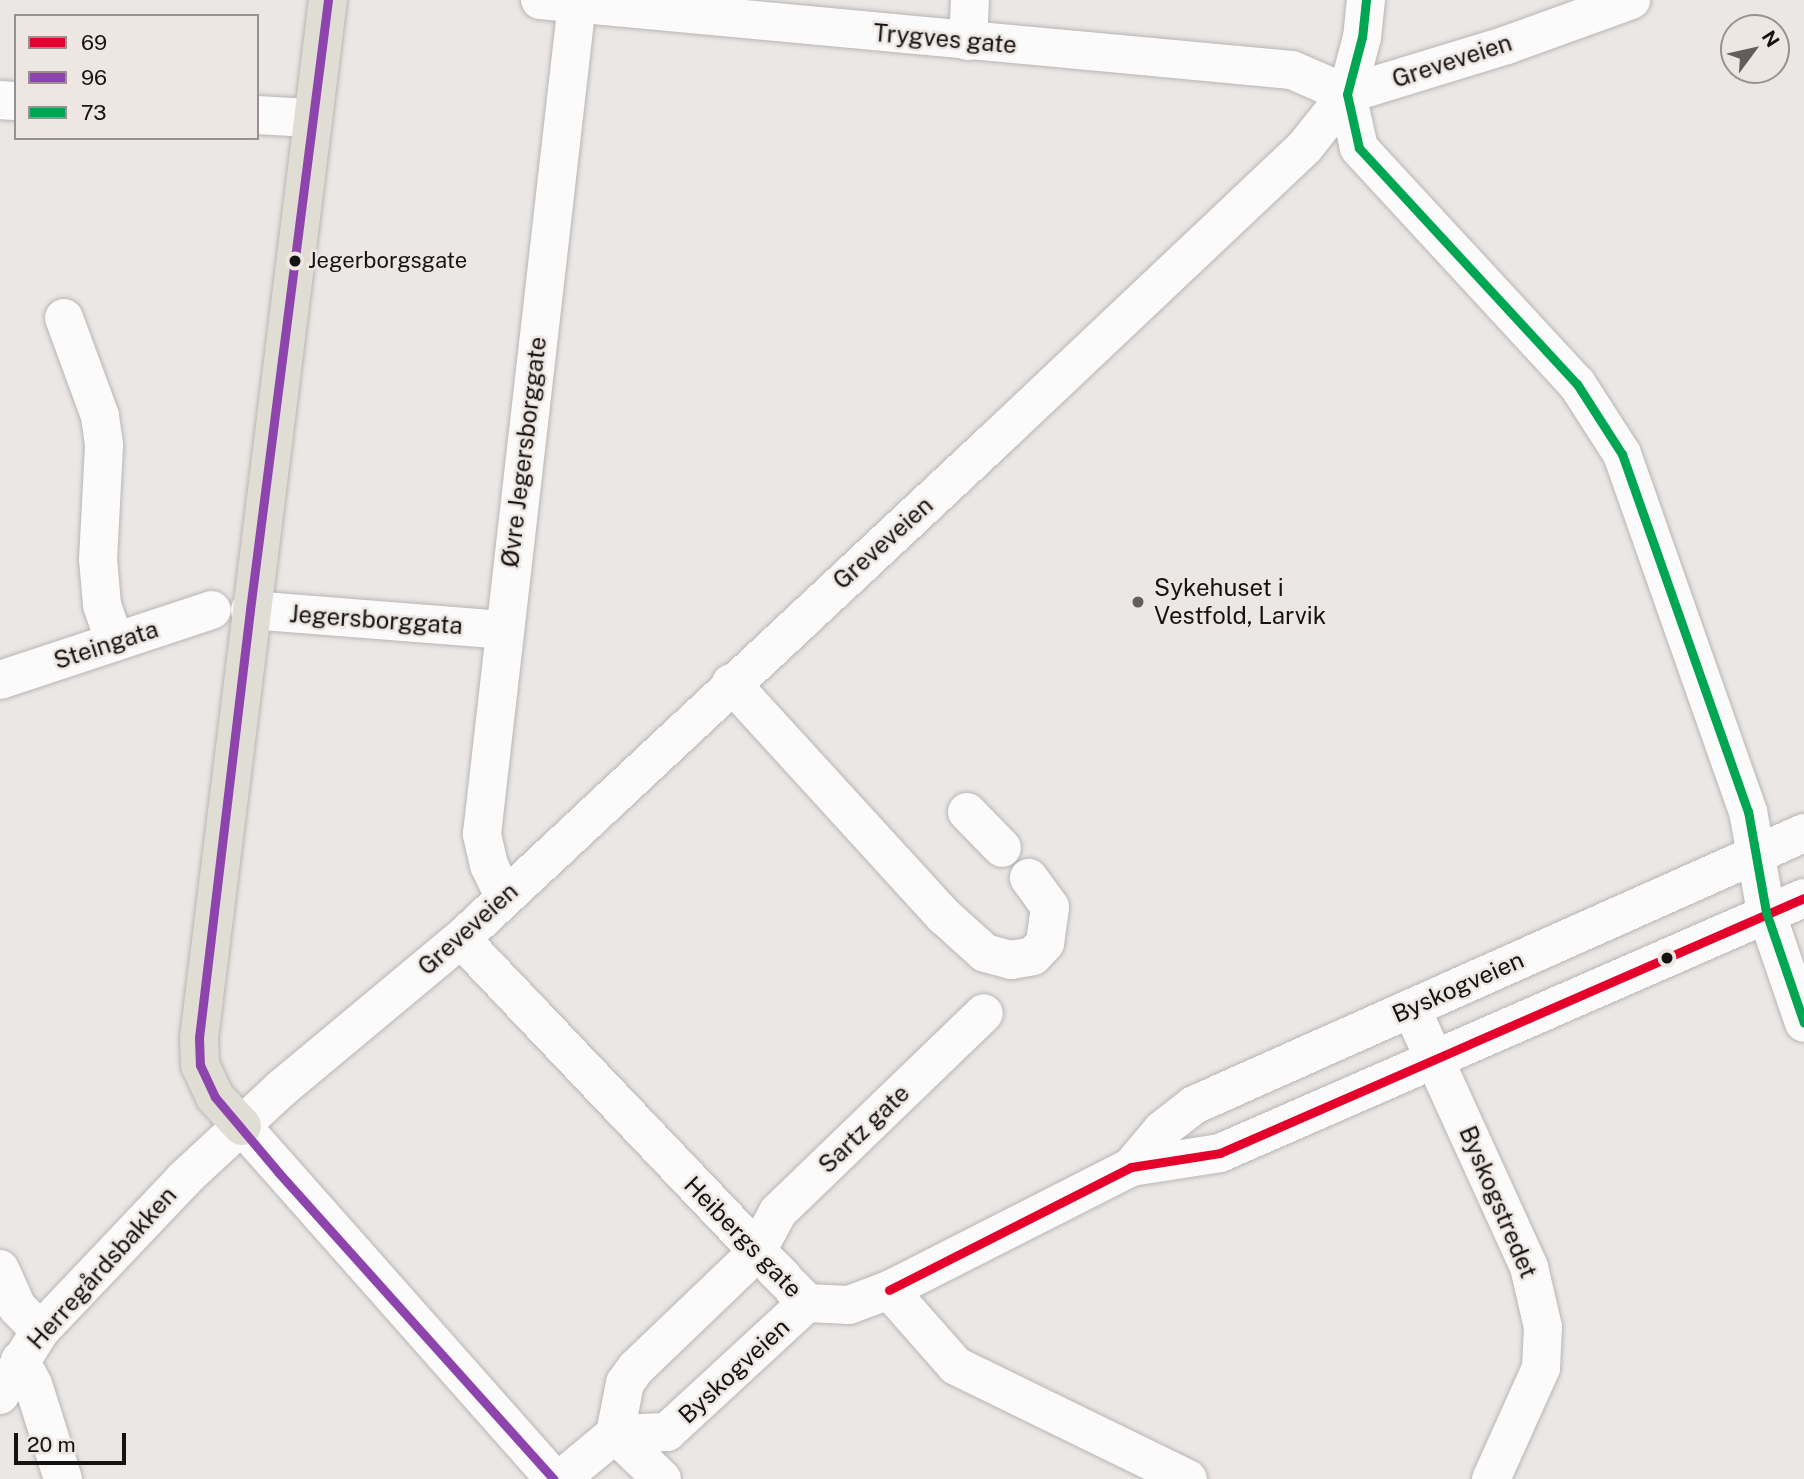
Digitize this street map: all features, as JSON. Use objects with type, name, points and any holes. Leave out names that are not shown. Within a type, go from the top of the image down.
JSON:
[{"type":"main road","points":[[242,1126],[215,1097],[200,1065],[199,1038],[310,118],[328,0]]},
{"type":"street","name":"Trygves gate","points":[[540,0],[1292,70],[1347,94]]},
{"type":"street","points":[[968,41],[970,0]]},
{"type":"street","points":[[1366,0],[1363,37],[1347,94],[1359,148],[1577,384],[1622,454],[1758,851],[1766,912],[1804,1023]]},
{"type":"street","name":"Greveveien","points":[[184,1178],[461,939],[731,682],[995,440],[1304,148],[1347,94],[1507,45],[1631,0]]},
{"type":"street","name":"Øvre Jegersborggate","points":[[504,897],[489,865],[482,834],[503,630],[577,3]]},
{"type":"street","points":[[259,115],[310,118]]},
{"type":"street","points":[[64,317],[100,416],[104,446],[98,559],[102,605],[115,642]]},
{"type":"street","name":"Steingata","points":[[0,680],[212,610]]},
{"type":"street","name":"Jegersborggata","points":[[250,610],[503,630]]},
{"type":"street","points":[[731,682],[944,916],[985,953],[1011,960],[1033,956],[1045,943],[1051,921],[1050,907],[1029,878]]},
{"type":"street","points":[[967,812],[1002,848]]},
{"type":"street","name":"Byskogveien","points":[[1131,1167],[1162,1130],[1194,1105],[1758,851],[1804,833]]},
{"type":"street","name":"Byskogveien","points":[[889,1290],[1131,1167],[1220,1153],[1437,1060],[1766,912],[1804,898]]},
{"type":"street","name":"Heibergs gate","points":[[461,939],[756,1253],[807,1303],[849,1305],[889,1290]]},
{"type":"street","name":"Byskogstredet","points":[[1411,1008],[1437,1060],[1529,1267],[1543,1327],[1541,1368],[1491,1479]]},
{"type":"street","name":"Sartz gate","points":[[756,1253],[773,1217],[984,1013]]},
{"type":"street","points":[[242,1126],[554,1479]]},
{"type":"street","name":"Herregårdsbakken","points":[[0,1395],[30,1346],[184,1178]]},
{"type":"street","points":[[561,1479],[615,1434],[625,1383],[636,1368],[756,1253]]},
{"type":"street","points":[[0,1269],[18,1307],[30,1346],[33,1384],[63,1479]]},
{"type":"street","points":[[889,1290],[956,1366],[1188,1479]]},
{"type":"street","name":"Byskogveien","points":[[615,1434],[667,1432],[807,1303]]},
{"type":"street","points":[[615,1434],[662,1479]]},
{"type":"transit line","name":"96","points":[[328,0],[250,610],[199,1038],[200,1065],[215,1097],[279,1173],[554,1479]]},
{"type":"transit line","name":"73","points":[[1366,0],[1362,37],[1347,94],[1359,148],[1577,384],[1622,454],[1748,811],[1766,912],[1804,1023]]},
{"type":"transit line","name":"69","points":[[889,1290],[1131,1167],[1220,1153],[1804,898]]},
{"type":"place","name":"Jegerborgsgate","points":[[295,261]]},
{"type":"place","name":"Sykehuset i Vestfold, Larvik","points":[[1138,602]]}]
